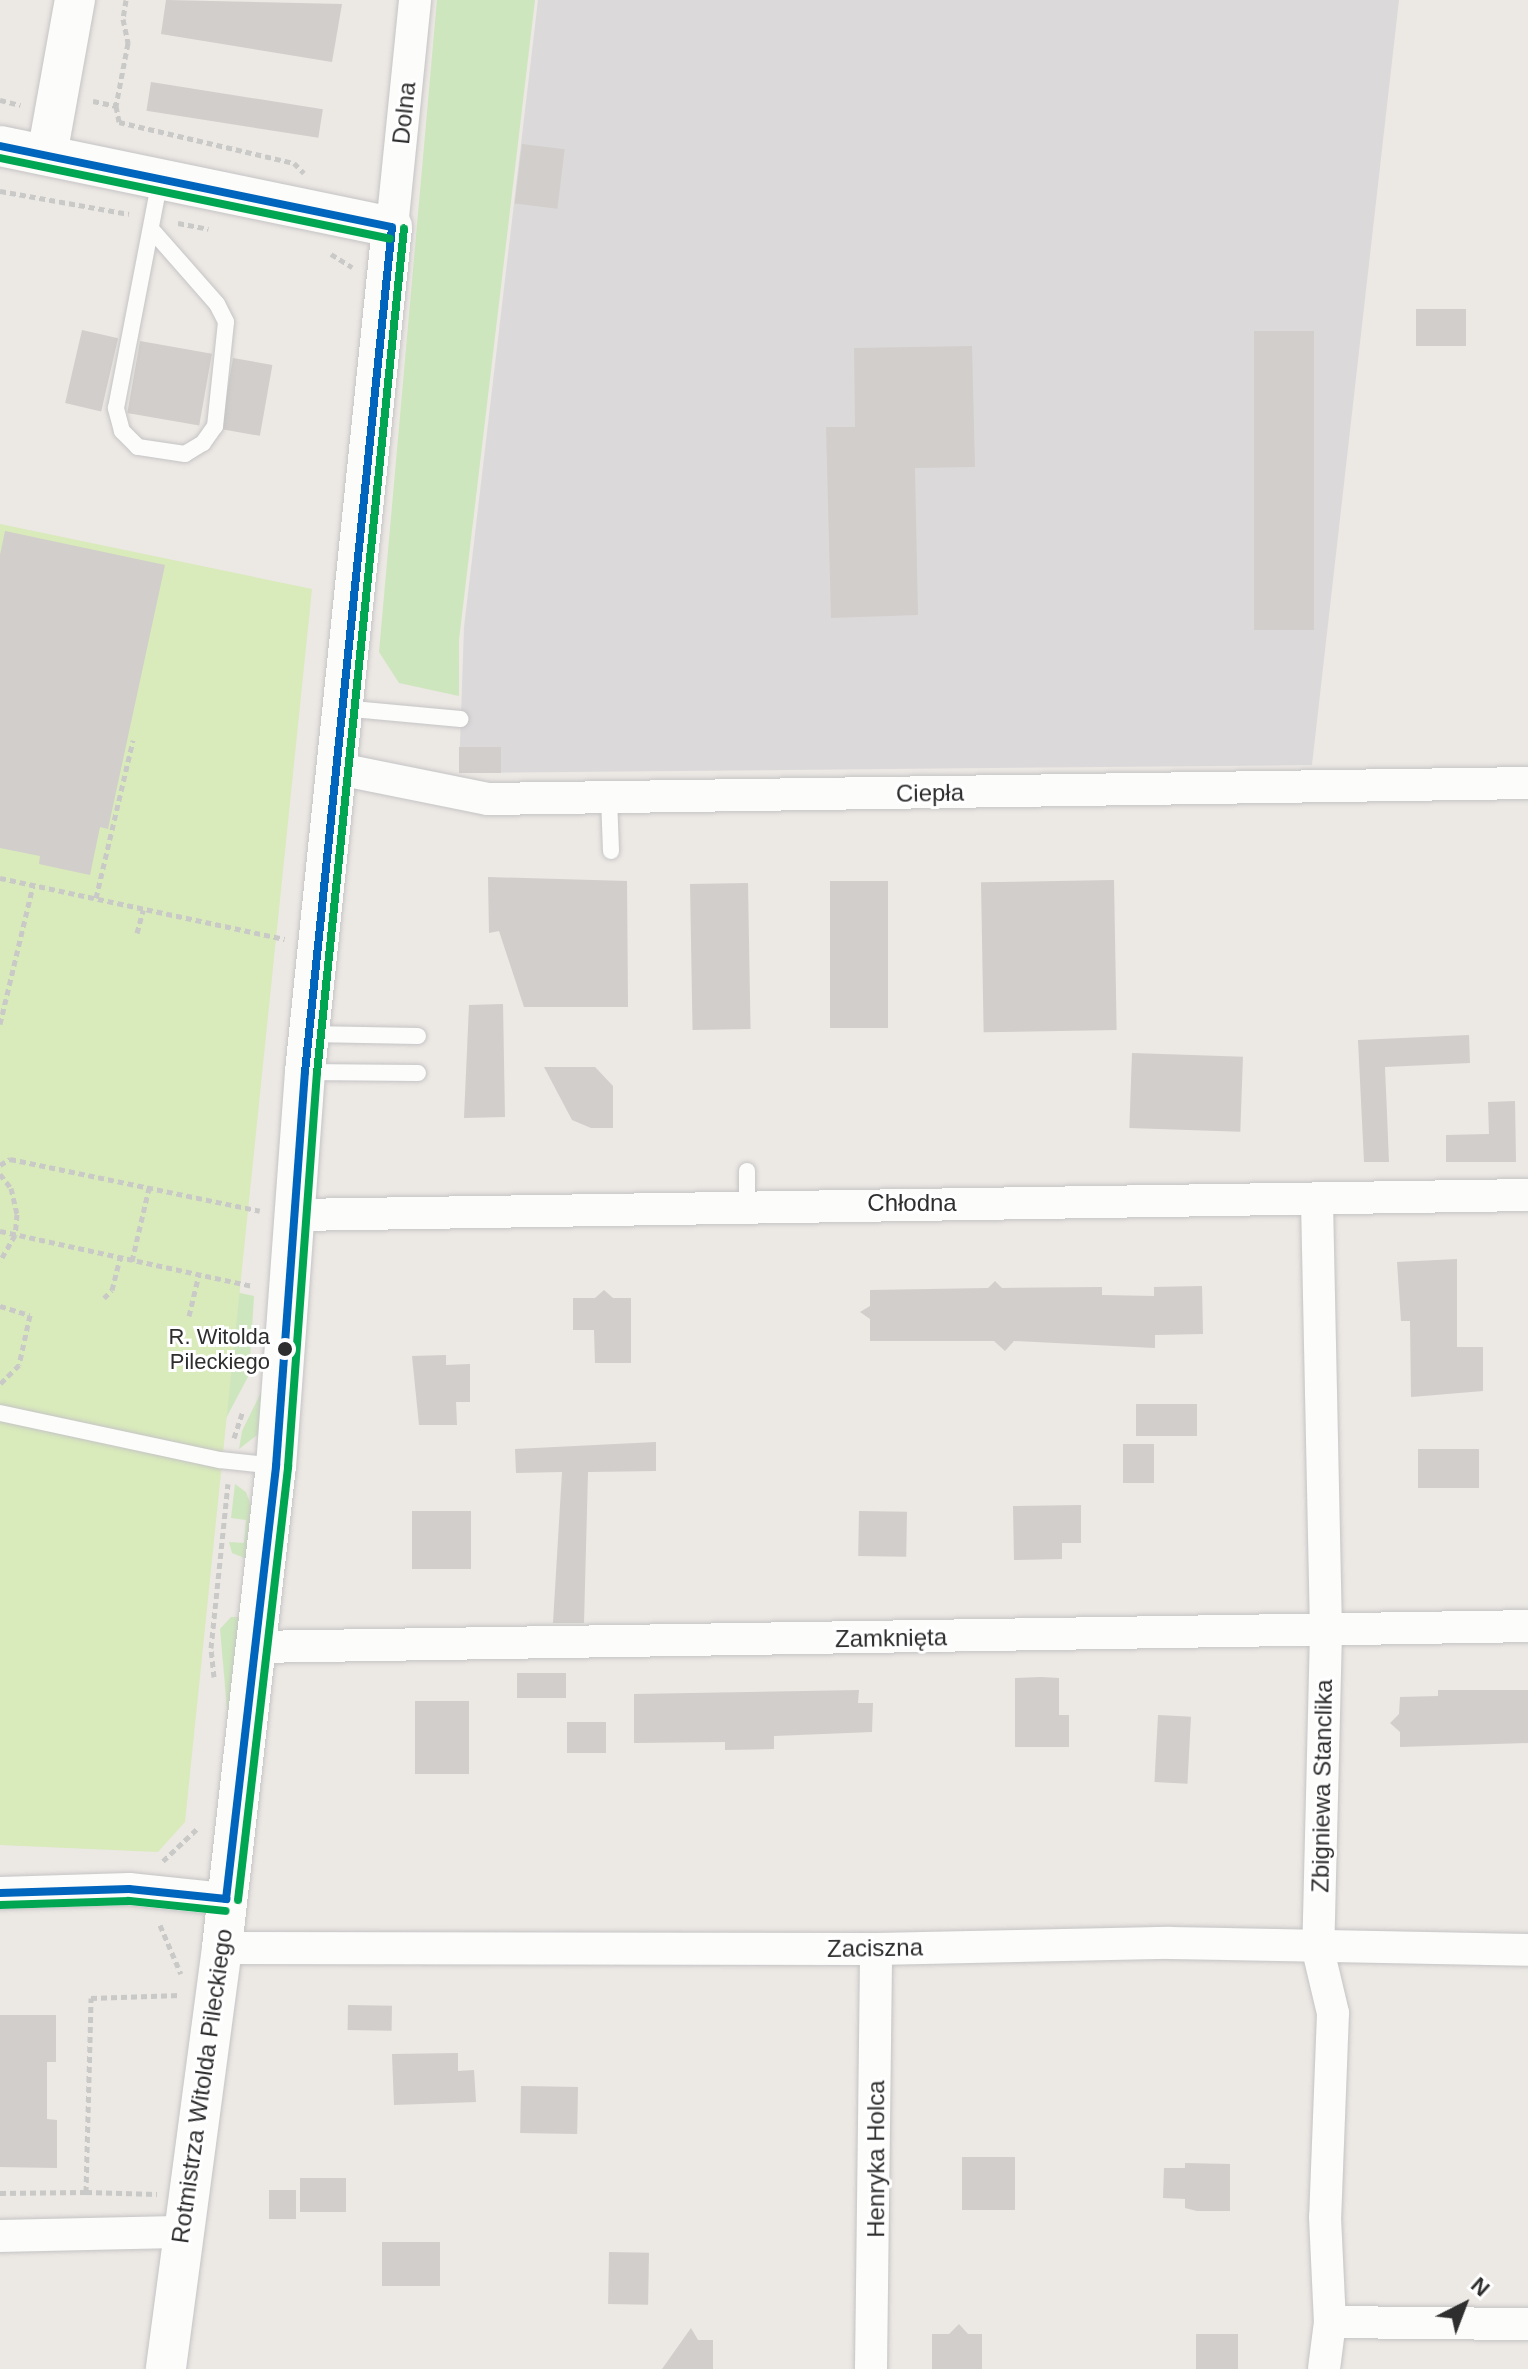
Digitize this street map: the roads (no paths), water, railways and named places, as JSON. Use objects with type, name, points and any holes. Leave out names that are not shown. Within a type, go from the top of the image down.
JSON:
[{"type":"street","points":[[47,155],[75,0]]},
{"type":"street","name":"Dolna","points":[[392,227],[415,0]]},
{"type":"street","points":[[0,146],[392,227]]},
{"type":"street","name":"Rotmistrza Witolda Pileckiego","points":[[166,2369],[222,1948],[276,1466],[305,1072],[340,707],[392,227]]},
{"type":"street","name":"Ciepła","points":[[334,768],[488,799],[1528,783]]},
{"type":"street","name":"Chłodna","points":[[296,1215],[747,1205],[1317,1201],[1528,1195]]},
{"type":"street","name":"Zbigniewa Stanclika","points":[[1317,1201],[1326,1632],[1318,1950],[1333,2013],[1325,2217],[1330,2322],[1324,2369]]},
{"type":"street","name":"Zamknięta","points":[[254,1647],[1326,1632],[1528,1626]]},
{"type":"street","points":[[0,1893],[129,1889],[226,1899]]},
{"type":"street","name":"Zaciszna","points":[[222,1948],[876,1949],[1170,1943],[1318,1950],[1528,1950]]},
{"type":"street","name":"Henryka Holca","points":[[871,2369],[876,1949]]},
{"type":"street","points":[[0,2236],[183,2232]]},
{"type":"street","points":[[1330,2322],[1528,2324]]},
{"type":"lane","points":[[152,230],[217,304],[226,322],[215,426],[203,443],[181,454],[138,447],[123,434],[117,415],[160,180]]},
{"type":"lane","points":[[340,707],[460,719]]},
{"type":"lane","points":[[609,798],[611,851]]},
{"type":"lane","points":[[309,1034],[418,1036]]},
{"type":"lane","points":[[305,1072],[418,1073]]},
{"type":"lane","points":[[747,1171],[747,1205]]},
{"type":"lane","points":[[0,1413],[220,1460],[276,1466]]},
{"type":"place","name":"R. Witolda Pileckiego","points":[[285,1349]]}]
